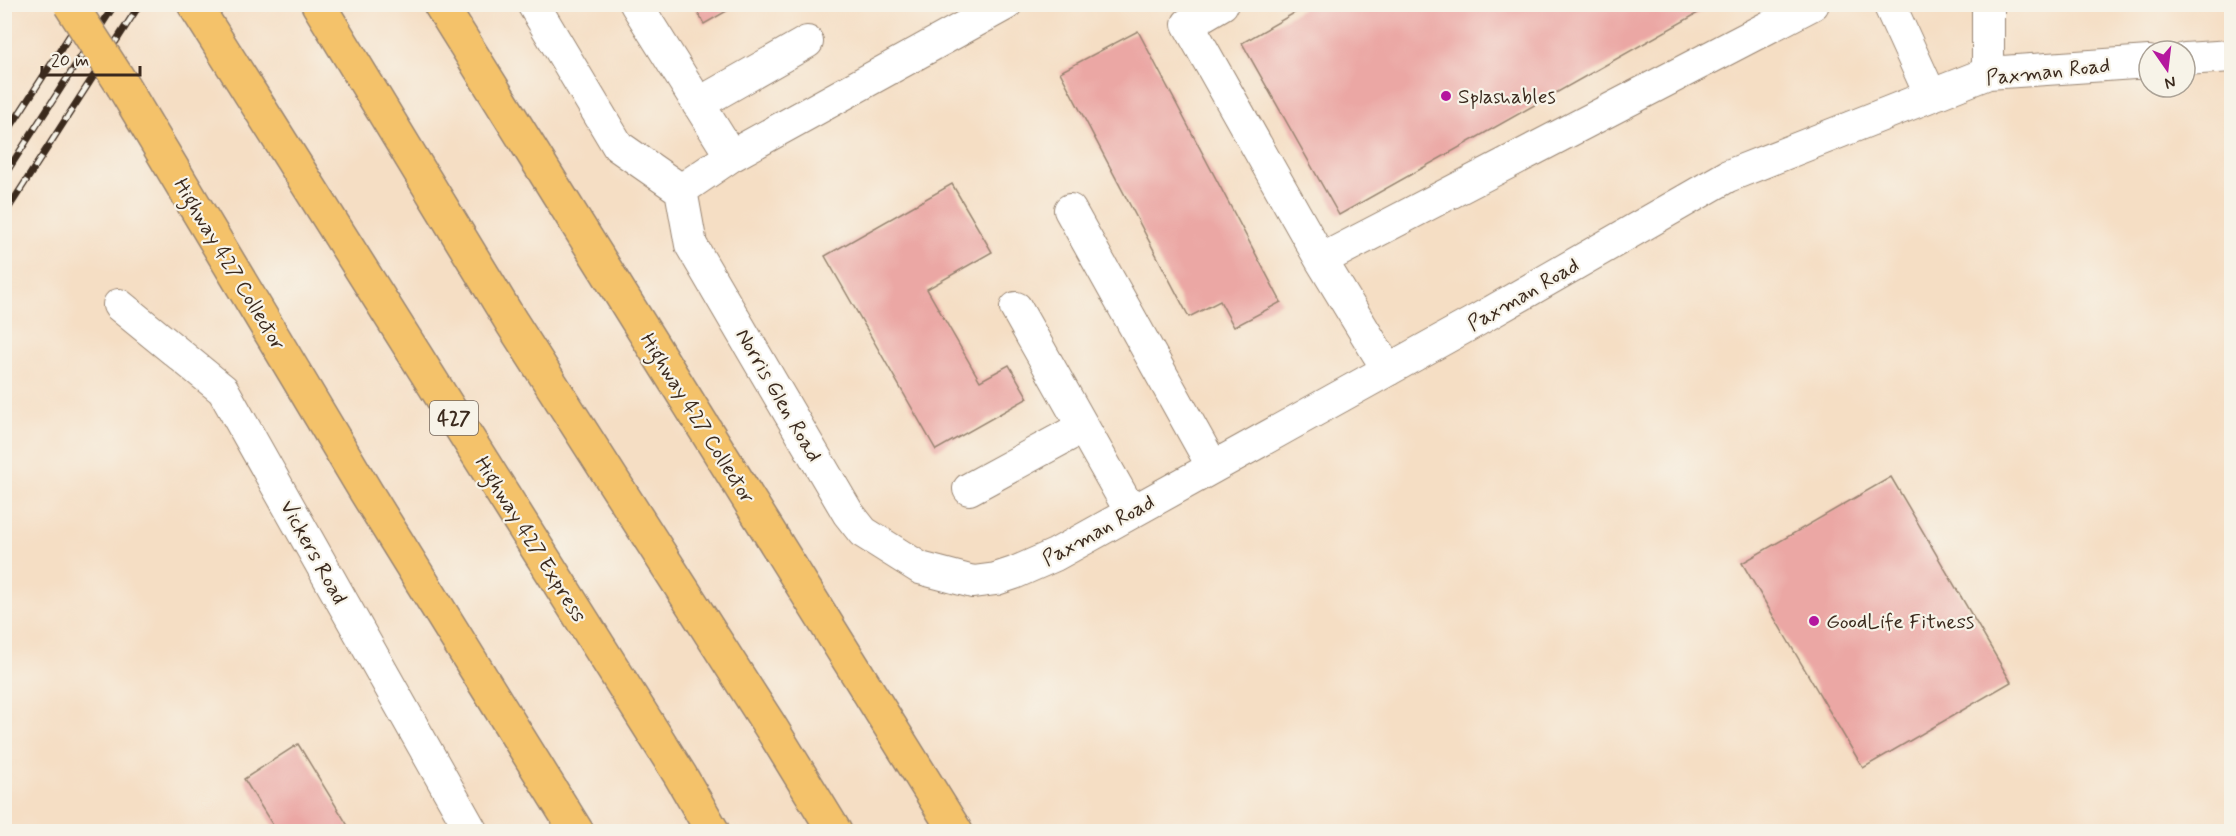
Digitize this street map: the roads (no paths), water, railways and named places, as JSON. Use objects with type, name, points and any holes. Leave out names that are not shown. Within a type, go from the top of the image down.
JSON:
[{"type":"highway","name":"Highway 427 Collector","points":[[70,4],[123,86],[366,492],[577,831]]},
{"type":"highway","name":"Highway 427 Express","points":[[194,4],[713,831]]},
{"type":"highway","points":[[318,4],[512,323],[835,831]]},
{"type":"highway","name":"Highway 427 Collector","points":[[440,4],[956,831]]},
{"type":"street","points":[[534,4],[618,146],[681,190],[731,156],[1006,4]]},
{"type":"street","points":[[636,4],[731,156]]},
{"type":"street","points":[[1222,4],[1188,24],[1321,260],[1388,370]]},
{"type":"street","points":[[1321,260],[1813,4]]},
{"type":"street","points":[[1889,4],[1931,96]]},
{"type":"street","points":[[1988,73],[1989,4]]},
{"type":"street","points":[[698,104],[807,42]]},
{"type":"street","points":[[2197,58],[2232,56]]},
{"type":"street","name":"Paxman Road","points":[[920,568],[973,582],[996,579],[1055,555],[1388,370],[1728,176],[1988,73],[2137,63]]},
{"type":"street","name":"Norris Glen Road","points":[[681,190],[691,245],[848,513],[863,532],[920,568]]},
{"type":"street","points":[[1070,210],[1213,467]]},
{"type":"street","name":"Vickers Road","points":[[118,305],[223,390],[472,831]]},
{"type":"street","points":[[1016,308],[1131,512]]},
{"type":"street","points":[[969,489],[1083,427]]},
{"type":"railway","points":[[4,137],[90,4]]},
{"type":"railway","points":[[4,176],[115,4]]},
{"type":"railway","points":[[4,215],[140,4]]},
{"type":"place","name":"Splashables","points":[[1446,96]]},
{"type":"place","name":"GoodLife Fitness","points":[[1814,621]]}]
